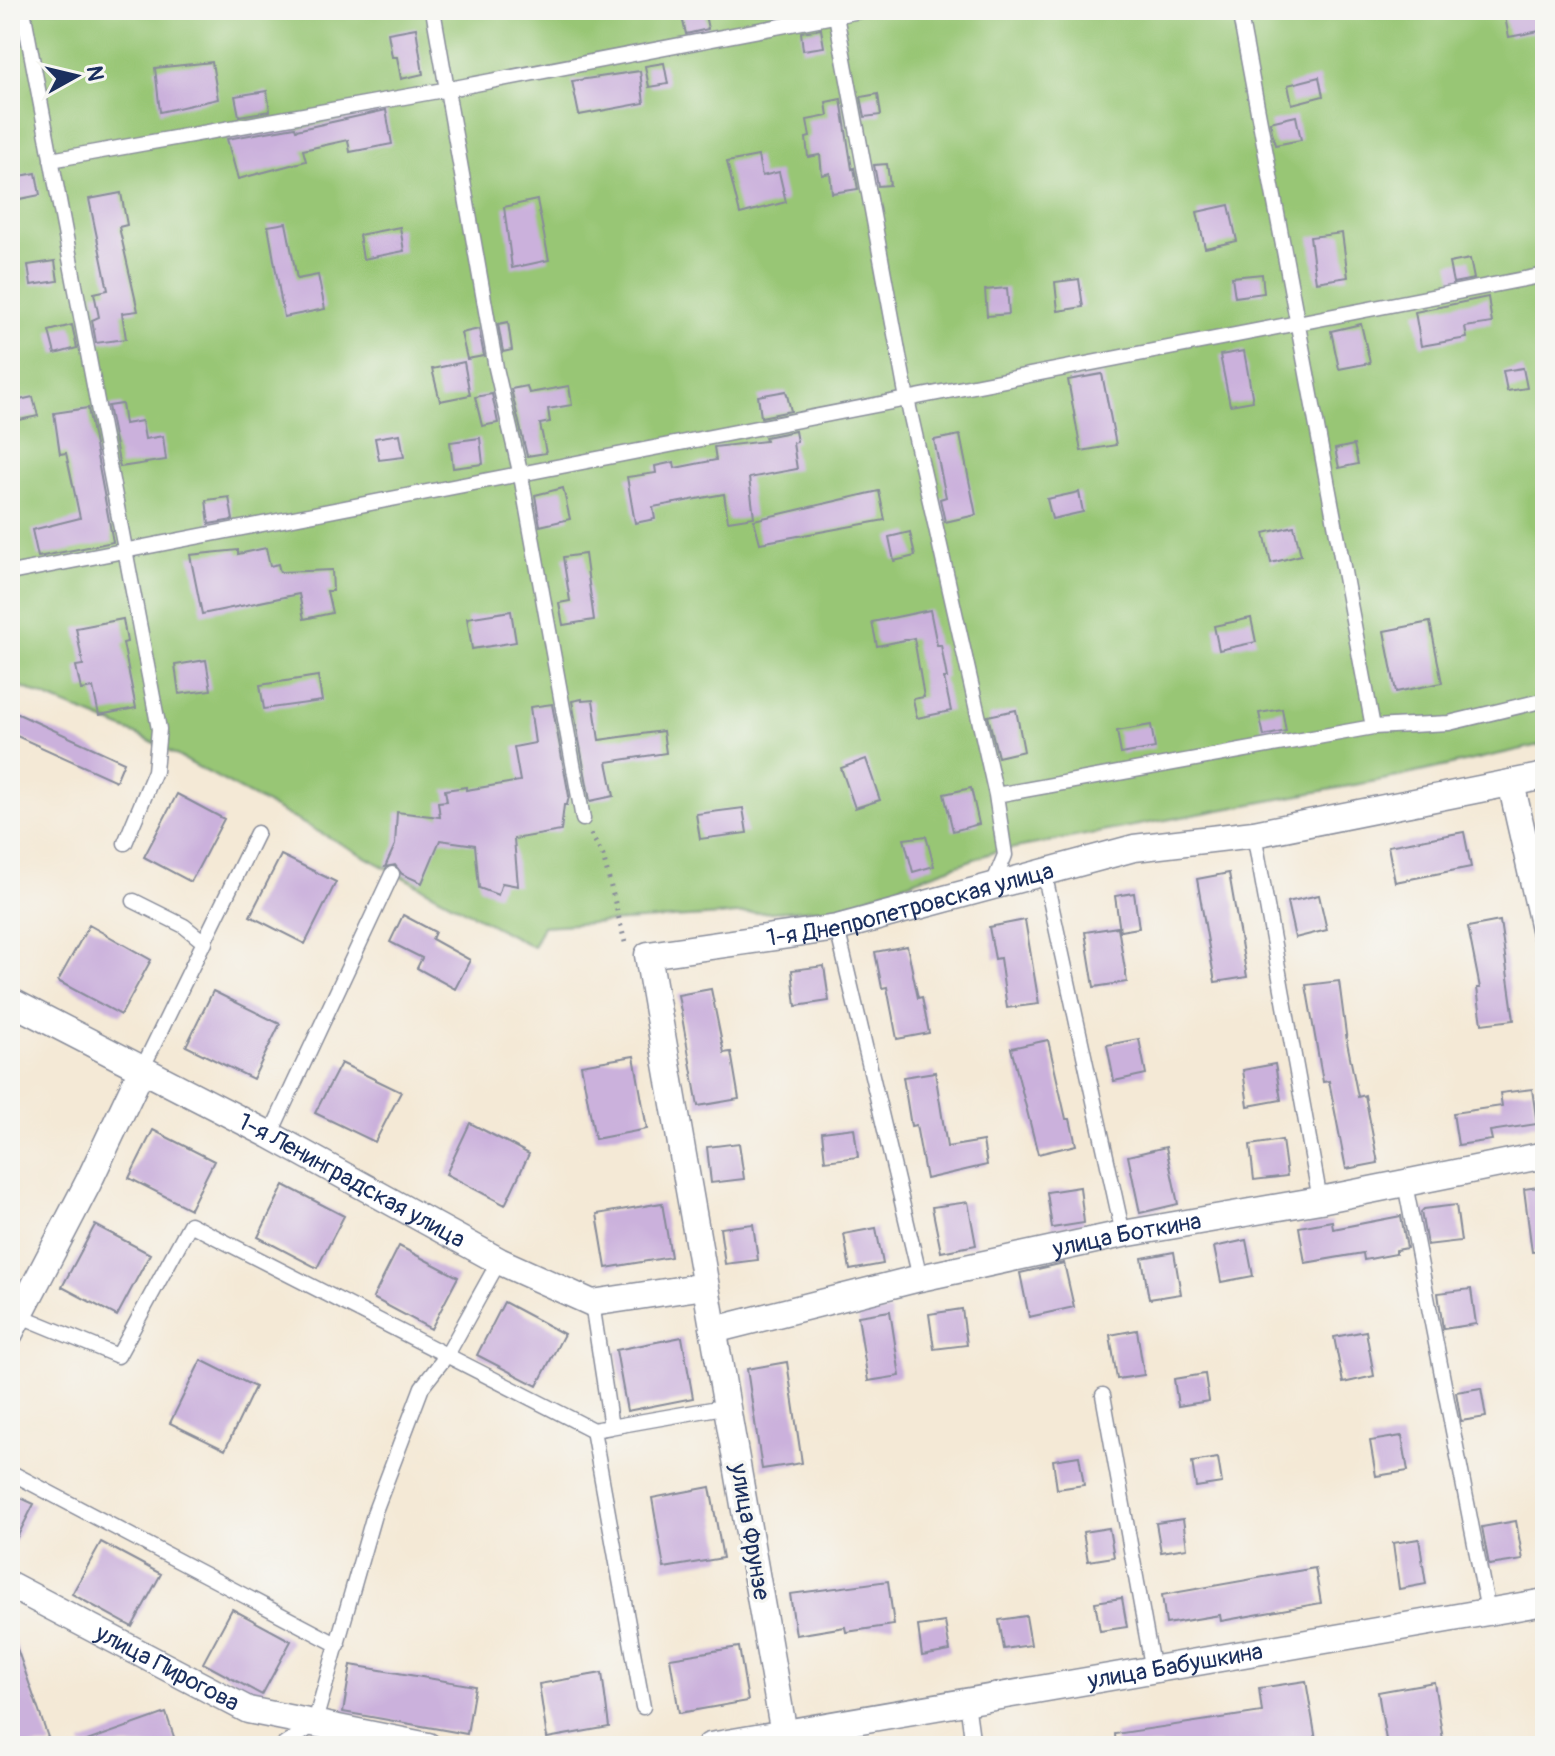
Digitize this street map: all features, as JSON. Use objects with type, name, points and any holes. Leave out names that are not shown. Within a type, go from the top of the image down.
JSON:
[{"type":"street","name":"1-я Днепропетровская улица","points":[[648,955],[837,928],[1134,848],[1254,834],[1545,776]]},
{"type":"street","points":[[1511,783],[1545,933]]},
{"type":"street","points":[[648,955],[714,1330]]},
{"type":"street","name":"1-я Ленинградская улица","points":[[10,1001],[270,1135],[499,1261],[592,1303]]},
{"type":"street","points":[[13,1320],[88,1183],[142,1069]]},
{"type":"street","name":"улица Боткина","points":[[714,1330],[920,1278],[1123,1234],[1320,1200],[1545,1155]]},
{"type":"street","points":[[592,1303],[705,1286]]},
{"type":"street","name":"улица Фрунзе","points":[[714,1330],[800,1737]]},
{"type":"street","name":"улица Пирогова","points":[[10,1585],[248,1710],[428,1746]]},
{"type":"street","name":"улица Бабушкина","points":[[800,1737],[967,1702],[1545,1602]]},
{"type":"street","points":[[710,1746],[800,1737]]},
{"type":"lane","points":[[23,10],[159,729],[155,771],[125,843]]},
{"type":"lane","points":[[433,10],[496,368],[521,476],[583,819]]},
{"type":"lane","points":[[51,160],[865,10]]},
{"type":"lane","points":[[1239,10],[1373,727]]},
{"type":"lane","points":[[836,13],[907,399],[996,795],[1005,855],[993,884]]},
{"type":"lane","points":[[10,573],[1545,275]]},
{"type":"lane","points":[[996,795],[1373,727],[1449,723],[1545,700]]},
{"type":"lane","points":[[142,1069],[257,833]]},
{"type":"lane","points":[[1254,834],[1320,1200]]},
{"type":"lane","points":[[1044,872],[1123,1234]]},
{"type":"lane","points":[[270,1135],[392,874]]},
{"type":"lane","points":[[134,901],[184,926],[205,943]]},
{"type":"lane","points":[[837,928],[920,1278]]},
{"type":"lane","points":[[1405,1184],[1488,1611]]},
{"type":"lane","points":[[13,1320],[118,1356],[190,1224],[593,1430],[729,1406]]},
{"type":"lane","points":[[282,1746],[314,1725],[375,1511],[422,1387],[447,1355],[499,1261]]},
{"type":"lane","points":[[592,1303],[611,1427]]},
{"type":"lane","points":[[1103,1395],[1153,1671]]},
{"type":"lane","points":[[593,1430],[643,1707]]},
{"type":"lane","points":[[10,1472],[338,1645]]},
{"type":"lane","points":[[967,1702],[973,1746]]},
{"type":"path","points":[[583,819],[603,856],[626,948],[648,955]]},
{"type":"green space","points":[[10,10],[1545,10],[1545,744],[1398,777],[994,852],[837,908],[543,926],[533,947],[140,736],[10,682]]},
{"type":"building","points":[[704,10],[708,29],[686,34],[681,13]]},
{"type":"building","points":[[1545,10],[1545,30],[1509,37],[1505,17]]},
{"type":"building","points":[[416,28],[423,74],[401,79],[397,57],[392,57],[388,33]]},
{"type":"building","points":[[821,29],[824,47],[803,50],[801,32]]},
{"type":"building","points":[[212,62],[218,99],[160,112],[155,68]]},
{"type":"building","points":[[664,63],[668,84],[649,87],[645,66]]},
{"type":"building","points":[[640,71],[644,103],[579,115],[572,81]]},
{"type":"building","points":[[1319,77],[1323,96],[1292,104],[1288,85]]},
{"type":"building","points":[[267,91],[270,111],[239,116],[235,96]]},
{"type":"building","points":[[878,94],[881,115],[865,117],[861,97]]},
{"type":"building","points":[[841,99],[858,189],[832,193],[830,173],[822,175],[820,155],[808,157],[806,138],[810,137],[807,120],[828,116],[826,102]]},
{"type":"building","points":[[386,110],[392,144],[350,152],[348,140],[303,150],[306,161],[238,179],[227,139],[295,127],[296,130]]},
{"type":"building","points":[[1296,116],[1301,140],[1275,145],[1270,122]]},
{"type":"building","points":[[758,156],[762,176],[779,172],[786,202],[740,214],[727,162]]},
{"type":"building","points":[[887,164],[890,185],[878,186],[874,165]]},
{"type":"building","points":[[36,173],[40,195],[10,201],[10,178]]},
{"type":"building","points":[[121,193],[127,225],[119,227],[138,311],[122,313],[126,339],[96,343],[92,320],[99,317],[94,293],[108,290],[89,199]]},
{"type":"building","points":[[537,200],[549,260],[512,268],[504,207]]},
{"type":"building","points":[[1229,205],[1237,241],[1205,248],[1197,212]]},
{"type":"building","points":[[286,223],[297,279],[318,275],[325,309],[284,317],[268,226]]},
{"type":"building","points":[[400,227],[404,251],[363,259],[359,235]]},
{"type":"building","points":[[1342,233],[1348,277],[1316,282],[1310,237]]},
{"type":"building","points":[[1470,259],[1474,279],[1453,283],[1449,263]]},
{"type":"building","points":[[55,261],[58,281],[31,285],[28,265]]},
{"type":"building","points":[[1262,274],[1264,293],[1235,297],[1232,277]]},
{"type":"building","points":[[1079,279],[1083,307],[1058,311],[1055,282]]},
{"type":"building","points":[[1007,288],[1009,314],[987,316],[985,290]]},
{"type":"building","points":[[1488,297],[1492,323],[1465,327],[1467,338],[1421,346],[1415,312]]},
{"type":"building","points":[[508,322],[512,350],[503,352],[498,324]]},
{"type":"building","points":[[1361,324],[1370,363],[1339,369],[1331,331]]},
{"type":"building","points":[[72,325],[77,348],[55,354],[49,331]]},
{"type":"building","points":[[479,329],[484,356],[467,359],[461,333]]},
{"type":"building","points":[[1244,351],[1253,401],[1230,405],[1220,355]]},
{"type":"building","points":[[464,362],[470,395],[440,401],[432,369]]},
{"type":"building","points":[[1523,368],[1527,388],[1507,391],[1503,371]]},
{"type":"building","points":[[1102,374],[1116,445],[1081,451],[1068,380]]},
{"type":"building","points":[[527,386],[529,393],[569,386],[572,405],[548,409],[550,422],[540,424],[546,453],[527,456],[511,389]]},
{"type":"building","points":[[786,391],[791,411],[761,417],[758,396]]},
{"type":"building","points":[[492,394],[498,423],[482,426],[475,397]]},
{"type":"building","points":[[33,397],[38,416],[10,422],[10,402]]},
{"type":"building","points":[[122,404],[125,424],[142,421],[145,439],[163,436],[166,460],[120,467],[108,406]]},
{"type":"building","points":[[88,408],[113,542],[38,557],[32,530],[80,518],[66,453],[60,454],[54,413]]},
{"type":"building","points":[[795,431],[797,442],[793,443],[797,469],[749,478],[754,517],[728,521],[724,494],[653,507],[655,519],[635,523],[627,477],[656,473],[655,466],[674,462],[675,468],[716,460],[714,447],[766,441],[765,437]]},
{"type":"building","points":[[400,434],[404,457],[379,460],[375,438]]},
{"type":"building","points":[[960,435],[976,515],[945,522],[940,499],[946,497],[934,440]]},
{"type":"building","points":[[480,438],[483,464],[453,468],[450,442]]},
{"type":"building","points":[[1354,445],[1358,464],[1339,468],[1335,449]]},
{"type":"building","points":[[563,488],[570,519],[540,526],[535,495]]},
{"type":"building","points":[[879,491],[885,520],[760,543],[754,520]]},
{"type":"building","points":[[1079,492],[1083,512],[1052,519],[1047,499]]},
{"type":"building","points":[[229,497],[233,520],[209,524],[206,500]]},
{"type":"building","points":[[1294,526],[1301,555],[1271,563],[1264,533]]},
{"type":"building","points":[[910,532],[915,556],[894,561],[889,537]]},
{"type":"building","points":[[266,548],[270,566],[278,564],[280,572],[332,570],[333,591],[327,591],[332,613],[304,619],[299,594],[202,614],[190,555],[238,550],[238,554]]},
{"type":"building","points":[[585,554],[594,620],[563,625],[559,603],[570,601],[563,557]]},
{"type":"building","points":[[930,610],[937,645],[941,645],[951,711],[917,718],[913,699],[924,697],[914,638],[877,646],[872,622]]},
{"type":"building","points":[[511,611],[516,642],[472,649],[467,618]]},
{"type":"building","points":[[1251,618],[1256,642],[1219,650],[1214,626]]},
{"type":"building","points":[[123,619],[127,642],[123,643],[136,708],[99,715],[93,688],[81,690],[76,666],[83,665],[76,628]]},
{"type":"building","points":[[1430,622],[1442,683],[1396,692],[1384,631]]},
{"type":"building","points":[[206,660],[211,690],[179,694],[175,665]]},
{"type":"building","points":[[318,676],[322,701],[264,709],[260,685]]},
{"type":"building","points":[[593,700],[599,740],[663,731],[666,753],[607,762],[614,796],[590,801],[572,701]]},
{"type":"building","points":[[552,704],[569,796],[567,805],[564,805],[561,831],[514,839],[518,886],[502,883],[498,895],[479,888],[475,845],[440,840],[422,883],[402,874],[395,865],[385,867],[395,845],[397,812],[440,817],[438,802],[447,801],[445,790],[466,787],[466,790],[520,781],[514,747],[535,743],[530,707]]},
{"type":"building","points":[[1282,709],[1286,731],[1264,736],[1259,713]]},
{"type":"building","points":[[1016,710],[1024,751],[998,757],[988,716]]},
{"type":"building","points":[[16,713],[124,762],[116,781],[10,733]]},
{"type":"building","points":[[1151,725],[1155,748],[1121,754],[1117,731]]},
{"type":"building","points":[[866,759],[880,800],[855,808],[841,768]]},
{"type":"building","points":[[971,788],[979,824],[953,831],[944,794]]},
{"type":"building","points":[[177,794],[224,819],[191,882],[144,857]]},
{"type":"building","points":[[743,808],[747,833],[700,839],[696,814]]},
{"type":"building","points":[[1464,832],[1471,867],[1395,882],[1388,846]]},
{"type":"building","points":[[926,836],[934,866],[913,872],[904,839]]},
{"type":"building","points":[[281,855],[336,882],[305,944],[250,916]]},
{"type":"building","points":[[1229,873],[1247,977],[1215,982],[1197,879]]},
{"type":"building","points":[[1134,893],[1139,928],[1120,931],[1115,896]]},
{"type":"building","points":[[1319,895],[1327,930],[1295,938],[1287,902]]},
{"type":"building","points":[[403,915],[435,932],[432,939],[470,960],[455,989],[417,968],[422,958],[390,942]]},
{"type":"building","points":[[1025,920],[1039,1004],[1007,1008],[1000,958],[995,959],[989,927]]},
{"type":"building","points":[[1500,921],[1514,1020],[1482,1024],[1477,988],[1480,988],[1468,927]]},
{"type":"building","points":[[89,925],[151,960],[121,1015],[58,981]]},
{"type":"building","points":[[1118,927],[1127,982],[1094,987],[1085,932]]},
{"type":"building","points":[[907,946],[929,1033],[897,1039],[887,987],[882,988],[875,952]]},
{"type":"building","points":[[824,966],[829,1001],[796,1006],[792,970]]},
{"type":"building","points":[[1339,981],[1358,1097],[1365,1095],[1378,1163],[1346,1169],[1329,1081],[1323,1082],[1306,985]]},
{"type":"building","points":[[711,989],[724,1053],[731,1052],[739,1099],[698,1106],[678,995]]},
{"type":"building","points":[[213,991],[280,1024],[253,1079],[186,1046]]},
{"type":"building","points":[[1139,1039],[1146,1074],[1114,1081],[1107,1045]]},
{"type":"building","points":[[1048,1040],[1066,1119],[1070,1119],[1076,1145],[1038,1154],[1011,1048]]},
{"type":"building","points":[[634,1056],[647,1129],[595,1139],[581,1065]]},
{"type":"building","points":[[341,1063],[401,1092],[375,1142],[315,1113]]},
{"type":"building","points":[[1275,1064],[1281,1100],[1248,1106],[1243,1070]]},
{"type":"building","points":[[935,1072],[947,1147],[983,1141],[987,1165],[926,1179],[916,1125],[911,1126],[903,1077]]},
{"type":"building","points":[[1532,1089],[1537,1124],[1490,1131],[1492,1140],[1458,1145],[1453,1113],[1502,1106],[1500,1093]]},
{"type":"building","points":[[470,1123],[529,1154],[505,1205],[446,1174]]},
{"type":"building","points":[[854,1128],[858,1157],[825,1161],[822,1132]]},
{"type":"building","points":[[153,1130],[214,1161],[190,1209],[129,1178]]},
{"type":"building","points":[[1282,1140],[1287,1176],[1254,1180],[1250,1145]]},
{"type":"building","points":[[739,1143],[744,1179],[711,1183],[707,1147]]},
{"type":"building","points":[[1166,1147],[1178,1204],[1140,1213],[1128,1156]]},
{"type":"building","points":[[284,1185],[344,1216],[317,1268],[258,1237]]},
{"type":"building","points":[[1545,1186],[1545,1251],[1532,1252],[1524,1189]]},
{"type":"building","points":[[1080,1187],[1084,1223],[1052,1228],[1047,1192]]},
{"type":"building","points":[[968,1202],[976,1245],[941,1252],[932,1207]]},
{"type":"building","points":[[662,1203],[671,1257],[606,1268],[597,1214]]},
{"type":"building","points":[[1456,1205],[1461,1241],[1427,1245],[1421,1212]]},
{"type":"building","points":[[1401,1216],[1407,1248],[1396,1250],[1396,1254],[1364,1260],[1363,1253],[1305,1263],[1299,1227],[1332,1221],[1333,1229]]},
{"type":"building","points":[[753,1224],[758,1260],[725,1264],[720,1228]]},
{"type":"building","points":[[95,1225],[150,1254],[117,1316],[62,1287]]},
{"type":"building","points":[[876,1228],[883,1264],[850,1270],[844,1234]]},
{"type":"building","points":[[1246,1240],[1253,1276],[1221,1282],[1214,1247]]},
{"type":"building","points":[[399,1246],[458,1277],[431,1329],[373,1298]]},
{"type":"building","points":[[1174,1252],[1181,1294],[1149,1299],[1142,1258]]},
{"type":"building","points":[[1064,1263],[1074,1307],[1029,1317],[1020,1273]]},
{"type":"building","points":[[1471,1289],[1476,1324],[1443,1329],[1438,1293]]},
{"type":"building","points":[[504,1302],[564,1334],[537,1386],[477,1355]]},
{"type":"building","points":[[962,1309],[967,1345],[934,1349],[929,1314]]},
{"type":"building","points":[[890,1311],[900,1376],[868,1381],[858,1316]]},
{"type":"building","points":[[1137,1330],[1144,1375],[1117,1379],[1110,1335]]},
{"type":"building","points":[[1366,1331],[1374,1376],[1343,1383],[1334,1337]]},
{"type":"building","points":[[682,1337],[693,1398],[627,1411],[616,1350]]},
{"type":"building","points":[[201,1360],[255,1387],[225,1450],[170,1423]]},
{"type":"building","points":[[787,1362],[802,1463],[762,1469],[747,1369]]},
{"type":"building","points":[[1205,1374],[1209,1401],[1178,1406],[1174,1379]]},
{"type":"building","points":[[1481,1388],[1486,1417],[1461,1421],[1456,1392]]},
{"type":"building","points":[[1402,1436],[1408,1471],[1376,1476],[1370,1441]]},
{"type":"building","points":[[1079,1456],[1084,1485],[1057,1489],[1053,1460]]},
{"type":"building","points":[[1218,1458],[1222,1483],[1196,1487],[1192,1462]]},
{"type":"building","points":[[710,1487],[723,1558],[664,1568],[652,1498]]},
{"type":"building","points":[[10,1493],[34,1504],[10,1551]]},
{"type":"building","points":[[1183,1519],[1187,1548],[1161,1552],[1156,1523]]},
{"type":"building","points":[[1516,1521],[1523,1560],[1489,1565],[1482,1527]]},
{"type":"building","points":[[1109,1528],[1114,1557],[1088,1561],[1083,1532]]},
{"type":"building","points":[[1419,1539],[1426,1584],[1399,1589],[1393,1543]]},
{"type":"building","points":[[101,1542],[161,1574],[132,1627],[72,1594]]},
{"type":"building","points":[[1315,1568],[1321,1603],[1221,1621],[1220,1615],[1166,1624],[1162,1595]]},
{"type":"building","points":[[888,1581],[894,1625],[846,1632],[845,1627],[796,1635],[790,1594]]},
{"type":"building","points":[[1122,1598],[1127,1627],[1100,1631],[1095,1602]]},
{"type":"building","points":[[232,1609],[291,1641],[262,1695],[203,1663]]},
{"type":"building","points":[[1026,1616],[1031,1645],[1004,1649],[999,1620]]},
{"type":"building","points":[[945,1622],[950,1651],[922,1656],[918,1626]]},
{"type":"building","points":[[10,1637],[13,1637],[51,1746],[16,1746],[10,1728]]},
{"type":"building","points":[[739,1647],[748,1701],[679,1713],[670,1658]]},
{"type":"building","points":[[351,1665],[475,1686],[467,1734],[343,1712]]},
{"type":"building","points":[[602,1673],[609,1727],[547,1738],[539,1684]]},
{"type":"building","points":[[1306,1681],[1317,1746],[1116,1746],[1115,1734],[1262,1712],[1259,1688]]},
{"type":"building","points":[[1434,1682],[1444,1746],[1387,1746],[1378,1692]]},
{"type":"building","points":[[166,1713],[177,1746],[82,1746],[81,1743]]}]
